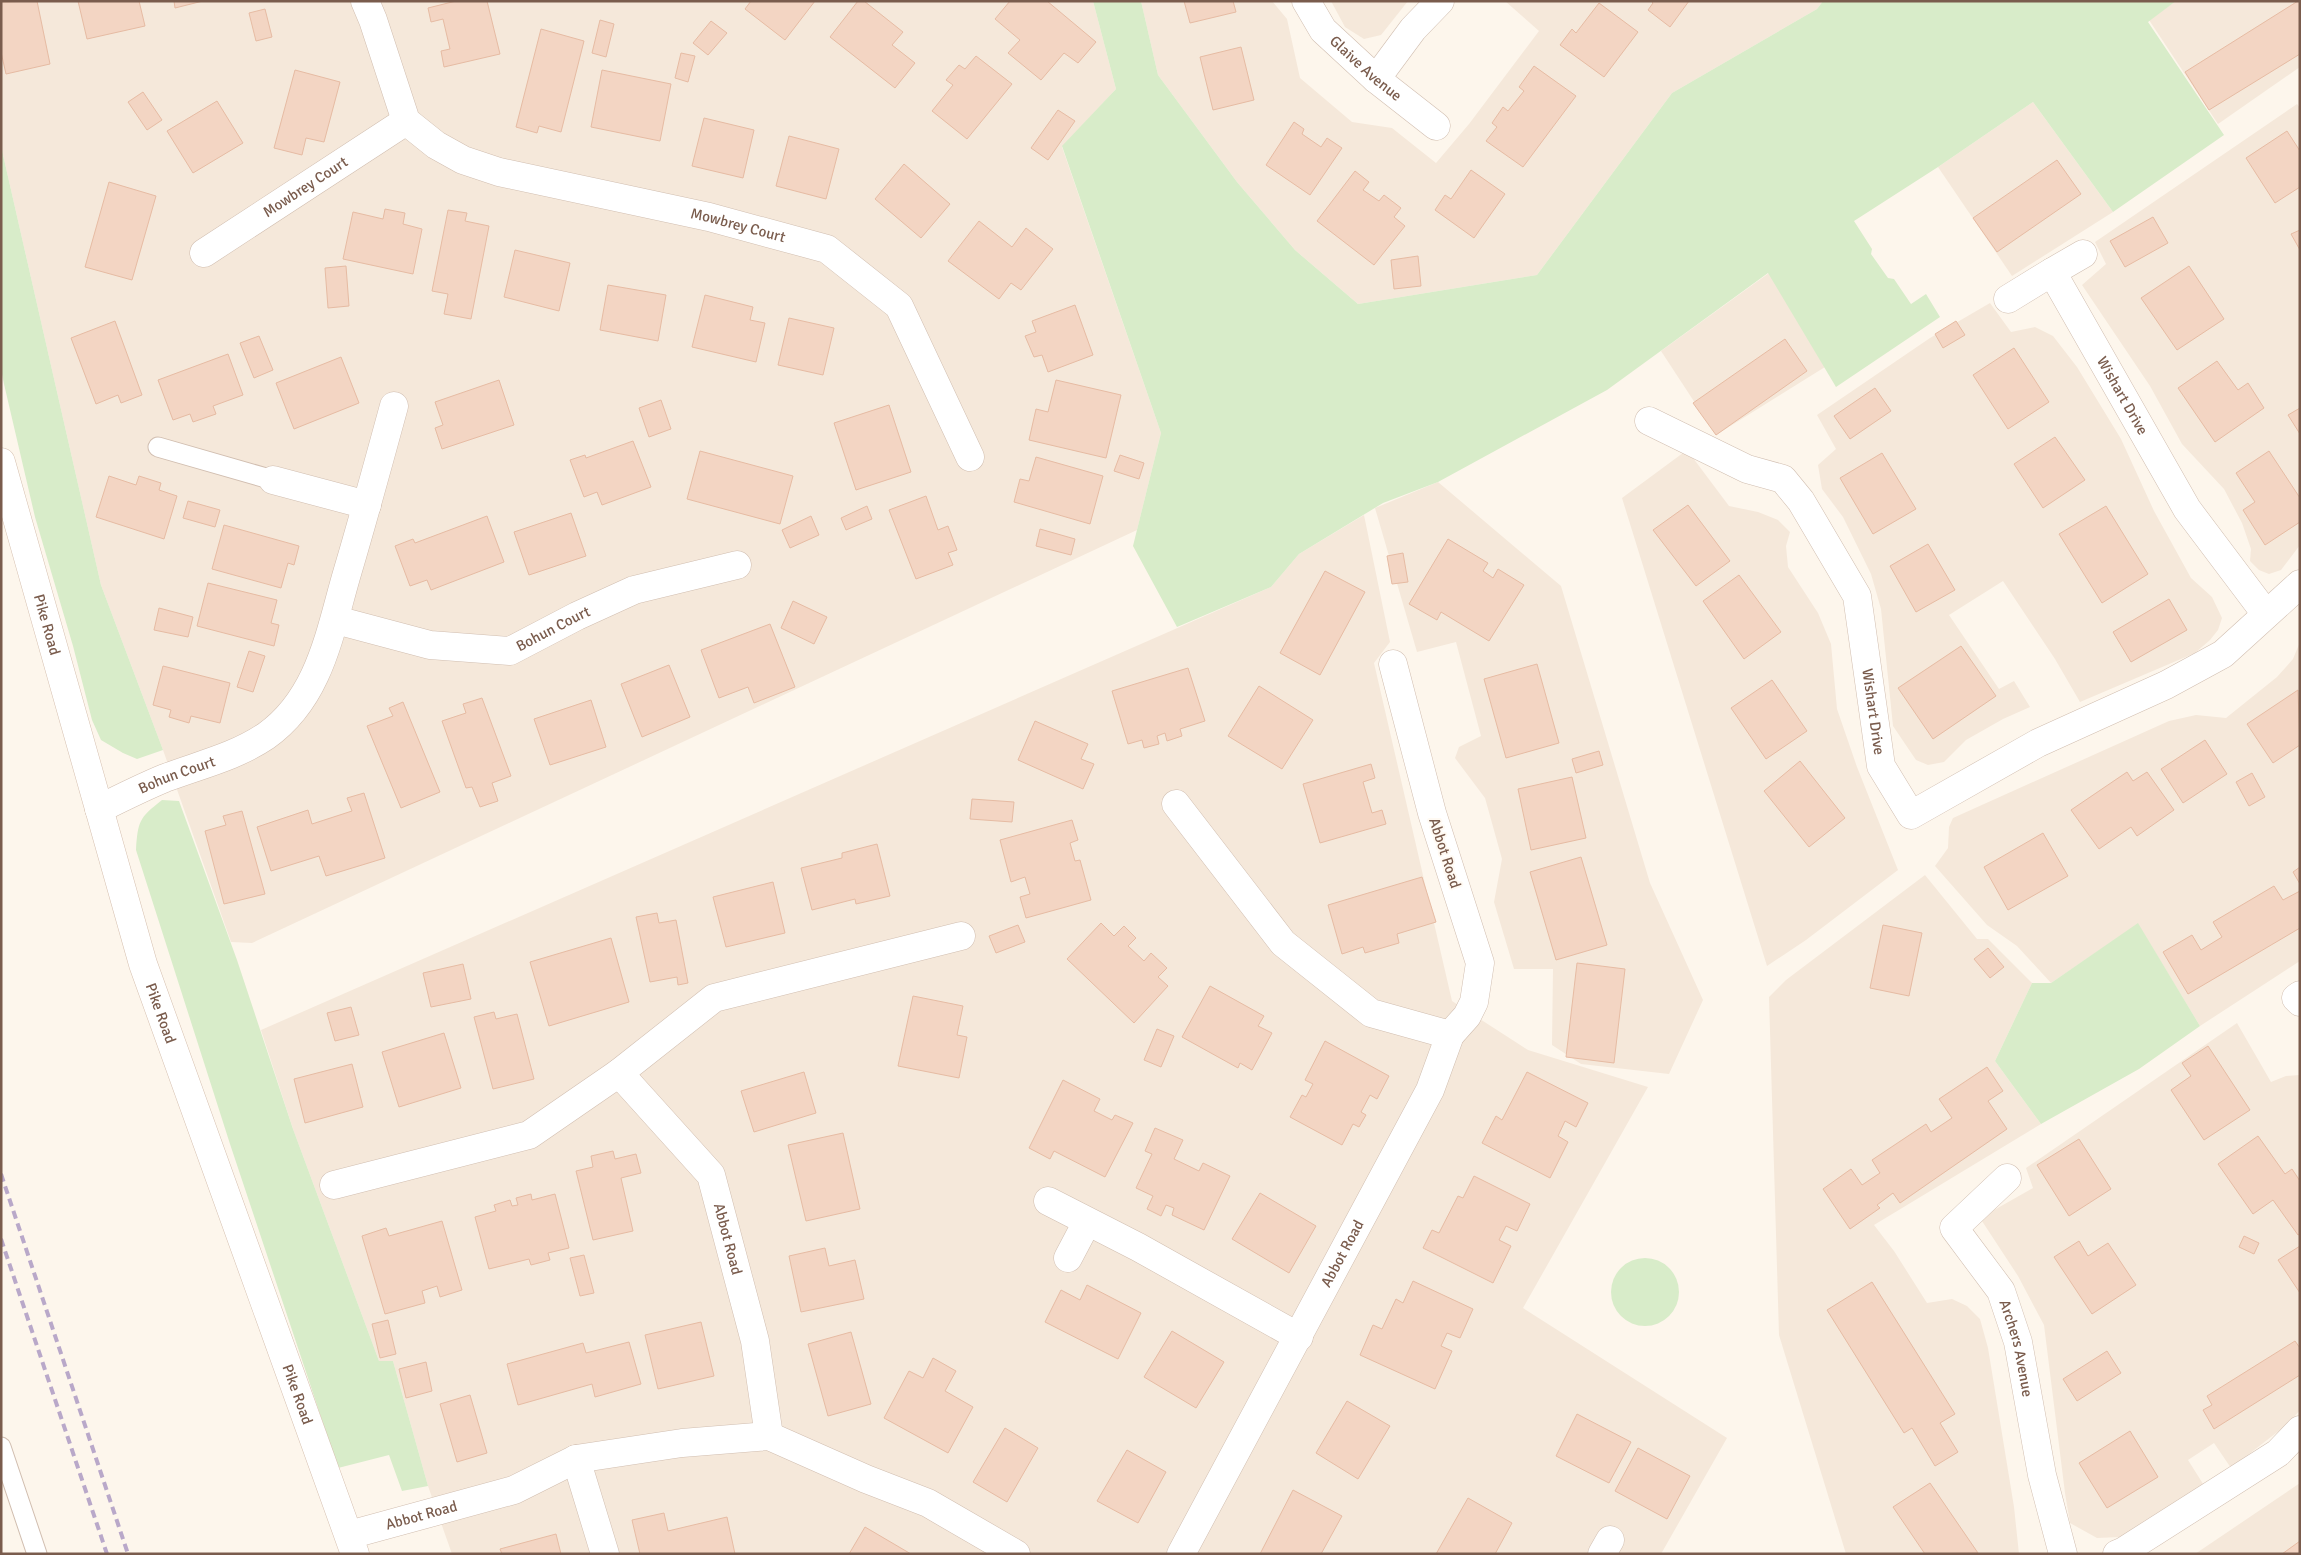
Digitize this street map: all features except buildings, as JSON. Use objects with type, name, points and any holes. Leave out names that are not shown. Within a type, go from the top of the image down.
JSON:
[{"type":"street","points":[[365,1],[406,121]]},
{"type":"street","name":"Glaive Avenue","points":[[1306,1],[1323,30],[1376,79],[1436,126]]},
{"type":"street","points":[[1376,79],[1413,29],[1440,1]]},
{"type":"street","name":"Mowbrey Court","points":[[204,252],[406,121],[436,145],[456,156],[500,172],[710,217],[827,250],[899,306],[970,457]]},
{"type":"street","points":[[2008,299],[2083,254]]},
{"type":"street","name":"Wishart Drive","points":[[2052,272],[2187,509],[2266,614]]},
{"type":"street","name":"Bohun Court","points":[[100,808],[164,778],[232,755],[266,736],[301,702],[316,675],[336,620],[344,584],[394,406]]},
{"type":"street","name":"Wishart Drive","points":[[1648,422],[1747,468],[1783,479],[1801,501],[1857,596],[1881,766],[1911,815],[2038,743],[2166,685],[2223,654],[2300,584]]},
{"type":"street","name":"Pike Road","points":[[1,462],[143,964],[352,1544]]},
{"type":"street","points":[[273,480],[367,505]]},
{"type":"street","name":"Bohun Court","points":[[336,620],[430,645],[510,651],[577,616],[634,590],[737,565]]},
{"type":"street","name":"Abbot Road","points":[[1181,1554],[1430,1090],[1450,1035],[1467,1016],[1474,1002],[1480,963],[1432,813],[1393,664]]},
{"type":"street","points":[[1176,804],[1283,943],[1371,1013],[1450,1035]]},
{"type":"street","points":[[334,1184],[529,1135],[619,1073],[714,998],[960,936]]},
{"type":"street","points":[[2300,995],[2296,998],[2300,1002]]},
{"type":"street","name":"Abbot Road","points":[[619,1073],[711,1175],[755,1341],[769,1436]]},
{"type":"street","name":"Archers Avenue","points":[[2006,1178],[1954,1228],[2001,1291],[2018,1342],[2042,1475],[2063,1554]]},
{"type":"street","points":[[1048,1201],[1259,1313],[1299,1337]]},
{"type":"street","points":[[1068,1258],[1087,1222]]},
{"type":"street","points":[[2116,1554],[2124,1551],[2278,1453],[2300,1430]]},
{"type":"street","name":"Abbot Road","points":[[352,1544],[514,1490],[576,1459],[682,1443],[769,1436],[866,1479],[928,1503],[1016,1554]]},
{"type":"street","points":[[576,1459],[605,1554]]},
{"type":"lane","points":[[158,447],[273,480]]},
{"type":"lane","points":[[1,1447],[37,1554]]},
{"type":"shaded area","points":[[1,1],[1093,1],[1116,89],[1062,147],[1161,433],[1137,530],[252,943],[231,942],[163,750],[101,585],[1,146]]},
{"type":"shaded area","points":[[1141,1],[1272,1],[1287,19],[1300,78],[1352,122],[1392,128],[1436,163],[1469,124],[1539,31],[1505,1],[1823,1],[1817,9],[1672,93],[1537,275],[1358,304],[1295,250],[1237,182],[1158,75]]},
{"type":"shaded area","points":[[1331,1],[1408,1],[1381,35],[1364,39],[1345,27]]},
{"type":"shaded area","points":[[2176,1],[2300,1],[2300,67],[2218,124],[2149,20]]},
{"type":"shaded area","points":[[2033,102],[2113,212],[2012,276],[1938,167]]},
{"type":"shaded area","points":[[2297,104],[2300,108],[2300,545],[2281,570],[2269,574],[2259,570],[2250,561],[2251,549],[2242,523],[2224,489],[2182,444],[2150,386],[2082,285],[2106,264],[2095,242]]},
{"type":"shaded area","points":[[1769,273],[1825,367],[1716,435],[1661,351]]},
{"type":"shaded area","points":[[1990,303],[2011,332],[2035,327],[2053,336],[2077,367],[2121,439],[2154,511],[2191,578],[2212,597],[2222,618],[2218,630],[2195,653],[2080,702],[2055,659],[2003,581],[1949,615],[1999,689],[2014,681],[2030,707],[2003,719],[1966,740],[1944,762],[1928,765],[1916,760],[1893,726],[1881,609],[1871,574],[1843,517],[1822,489],[1818,465],[1836,449],[1817,415],[1930,338]]},
{"type":"shaded area","points":[[1687,450],[1729,506],[1758,512],[1778,520],[1790,532],[1786,546],[1788,567],[1818,613],[1831,644],[1837,709],[1857,767],[1898,870],[1806,940],[1767,966],[1622,498]]},
{"type":"shaded area","points":[[1438,482],[1561,586],[1650,883],[1703,1000],[1669,1074],[1581,1064],[1552,1045],[1553,969],[1514,969],[1494,902],[1502,859],[1485,798],[1455,758],[1459,747],[1481,736],[1456,642],[1417,652],[1375,508]]},
{"type":"shaded area","points":[[1364,515],[1390,642],[1374,663],[1452,1001],[1528,1050],[1648,1087],[1523,1308],[1727,1438],[1661,1554],[452,1554],[428,1486],[393,1361],[379,1361],[293,1129],[261,1030],[1271,587],[1299,554]]},
{"type":"shaded area","points":[[2300,642],[2300,961],[2200,1026],[2138,924],[2051,983],[2017,946],[1987,925],[1935,866],[1948,848],[1949,827],[1953,818],[2169,721],[2196,715],[2226,718],[2277,677],[2293,659]]},
{"type":"shaded area","points":[[1925,875],[1977,939],[1988,939],[2032,983],[1995,1061],[2041,1124],[1874,1225],[1894,1251],[1927,1303],[1952,1299],[1967,1306],[1980,1319],[1988,1348],[2014,1507],[2019,1554],[1846,1554],[1779,1335],[1769,997],[1786,980]]},
{"type":"shaded area","points":[[2237,1023],[2271,1082],[2286,1076],[2300,1075],[2300,1410],[2289,1423],[2231,1468],[2214,1443],[2188,1460],[2205,1487],[2152,1522],[2120,1537],[2097,1538],[2070,1523],[2044,1325],[2018,1276],[1980,1218],[2033,1188],[2026,1168]]},
{"type":"shaded area","points":[[2300,1483],[2300,1554],[2195,1554],[2272,1502]]},
{"type":"green space","points":[[1093,1],[1141,1],[1158,75],[1237,182],[1295,250],[1358,304],[1537,275],[1672,93],[1817,9],[1823,1],[2176,1],[2148,22],[2224,135],[2113,212],[2033,102],[1938,167],[1854,221],[1872,249],[1871,254],[1888,278],[1894,279],[1911,304],[1926,294],[1940,317],[1836,387],[1768,273],[1607,390],[1438,482],[1383,503],[1299,554],[1271,587],[1177,627],[1133,546],[1161,433],[1062,146],[1116,89]]},
{"type":"green space","points":[[1,146],[101,585],[163,750],[137,759],[101,740],[92,720],[73,646],[35,517],[4,384],[1,369]]},
{"type":"green space","points":[[162,800],[179,801],[237,960],[293,1129],[379,1361],[393,1361],[428,1486],[402,1491],[389,1455],[338,1468],[230,1144],[136,850],[141,821]]},
{"type":"green space","points":[[2138,923],[2200,1026],[2139,1069],[2041,1124],[1995,1061],[2032,983],[2051,983]]},
{"type":"green space","points":[[1645,1258],[1658,1260],[1669,1268],[1677,1279],[1679,1292],[1677,1305],[1669,1316],[1658,1324],[1645,1326],[1632,1324],[1621,1316],[1613,1305],[1611,1292],[1613,1279],[1621,1268],[1632,1260]]},
{"type":"railway","points":[[1,1174],[128,1554]]},
{"type":"railway","points":[[1,1239],[107,1554]]}]
